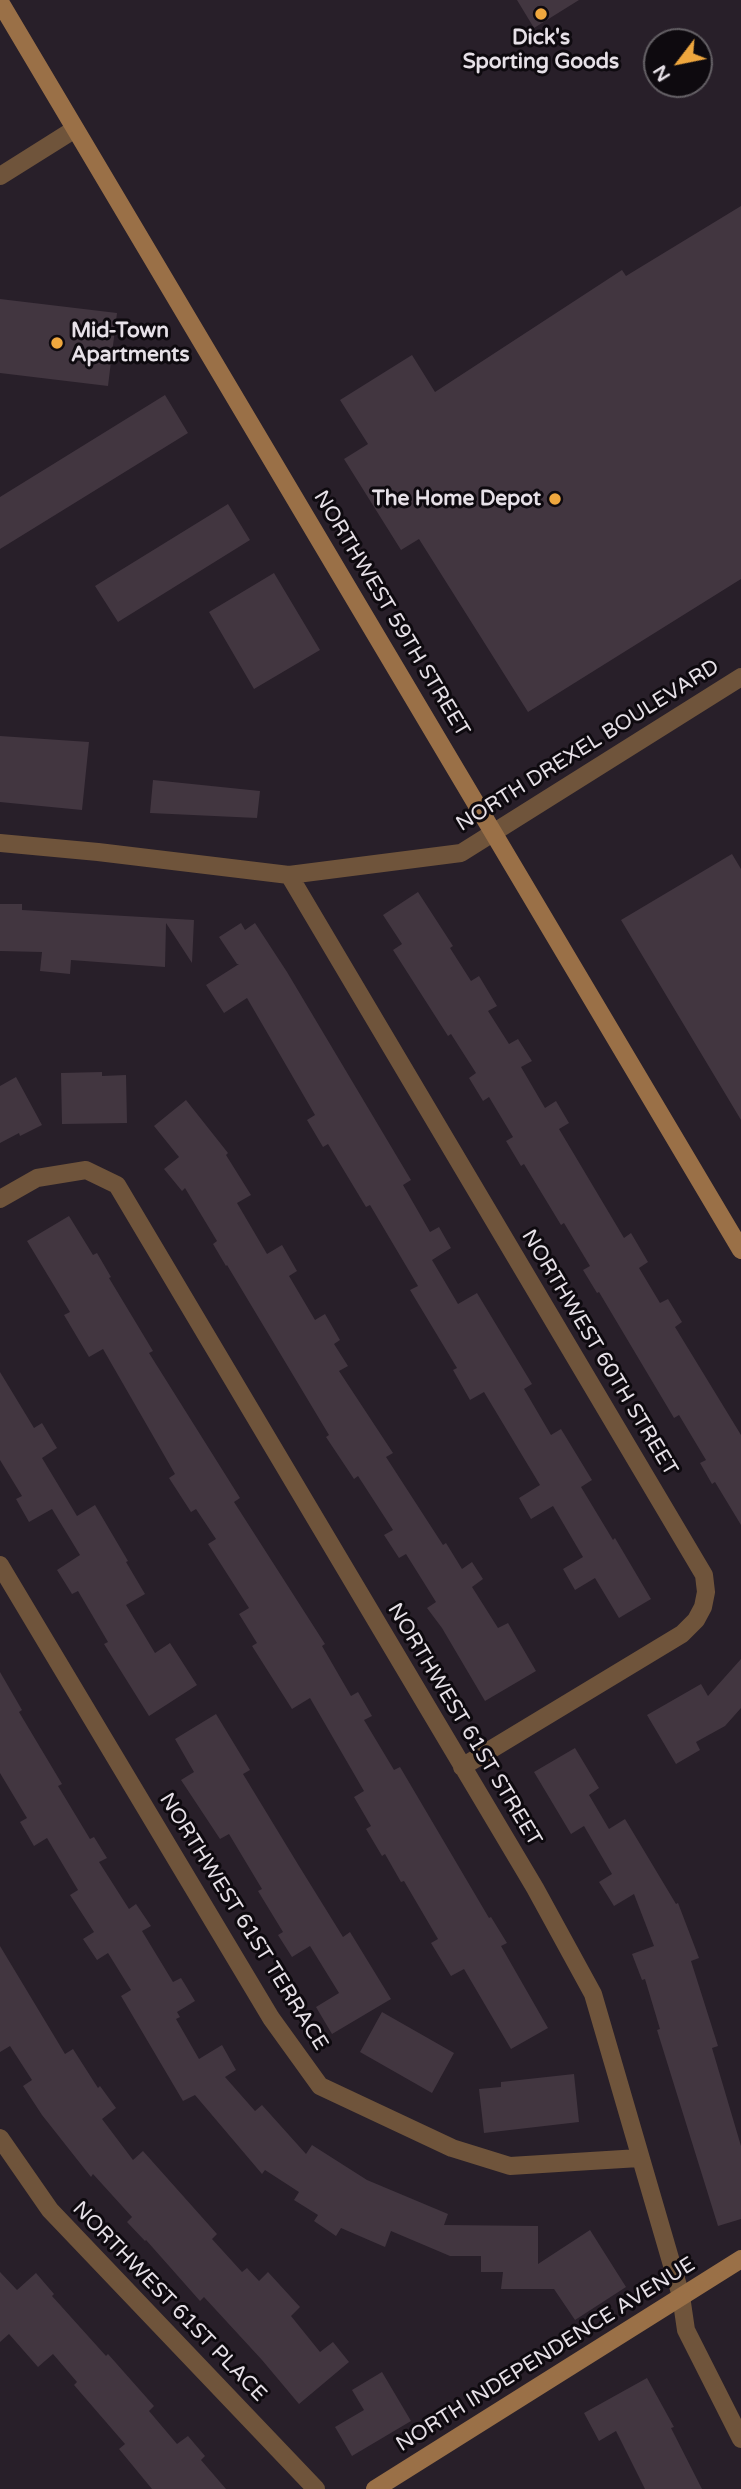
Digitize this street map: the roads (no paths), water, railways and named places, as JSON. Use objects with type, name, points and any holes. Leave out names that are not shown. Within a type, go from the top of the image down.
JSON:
[{"type":"street","name":"NORTHWEST 59TH STREET","points":[[0,2],[741,1250]]},
{"type":"street","points":[[0,176],[75,129]]},
{"type":"street","name":"NORTH DREXEL BOULEVARD","points":[[0,843],[289,875],[461,853],[741,677]]},
{"type":"street","name":"NORTHWEST 60TH STREET","points":[[289,875],[704,1575],[706,1592],[703,1607],[696,1620],[682,1634],[462,1767]]},
{"type":"street","name":"NORTHWEST 61ST STREET","points":[[0,1199],[37,1178],[86,1170],[117,1185],[534,1888],[593,1994],[681,2296],[686,2330],[741,2439]]},
{"type":"street","name":"NORTHWEST 61ST TERRACE","points":[[0,1565],[271,2018],[320,2086],[452,2148],[510,2166],[639,2158]]},
{"type":"street","name":"NORTHWEST 61ST PLACE","points":[[0,2138],[50,2210],[316,2489]]},
{"type":"street","name":"NORTH INDEPENDENCE AVENUE","points":[[375,2489],[741,2259]]},
{"type":"place","name":"Dick's Sporting Goods","points":[[541,14]]},
{"type":"place","name":"Mid-Town Apartments","points":[[57,343]]},
{"type":"place","name":"The Home Depot","points":[[555,499]]}]
